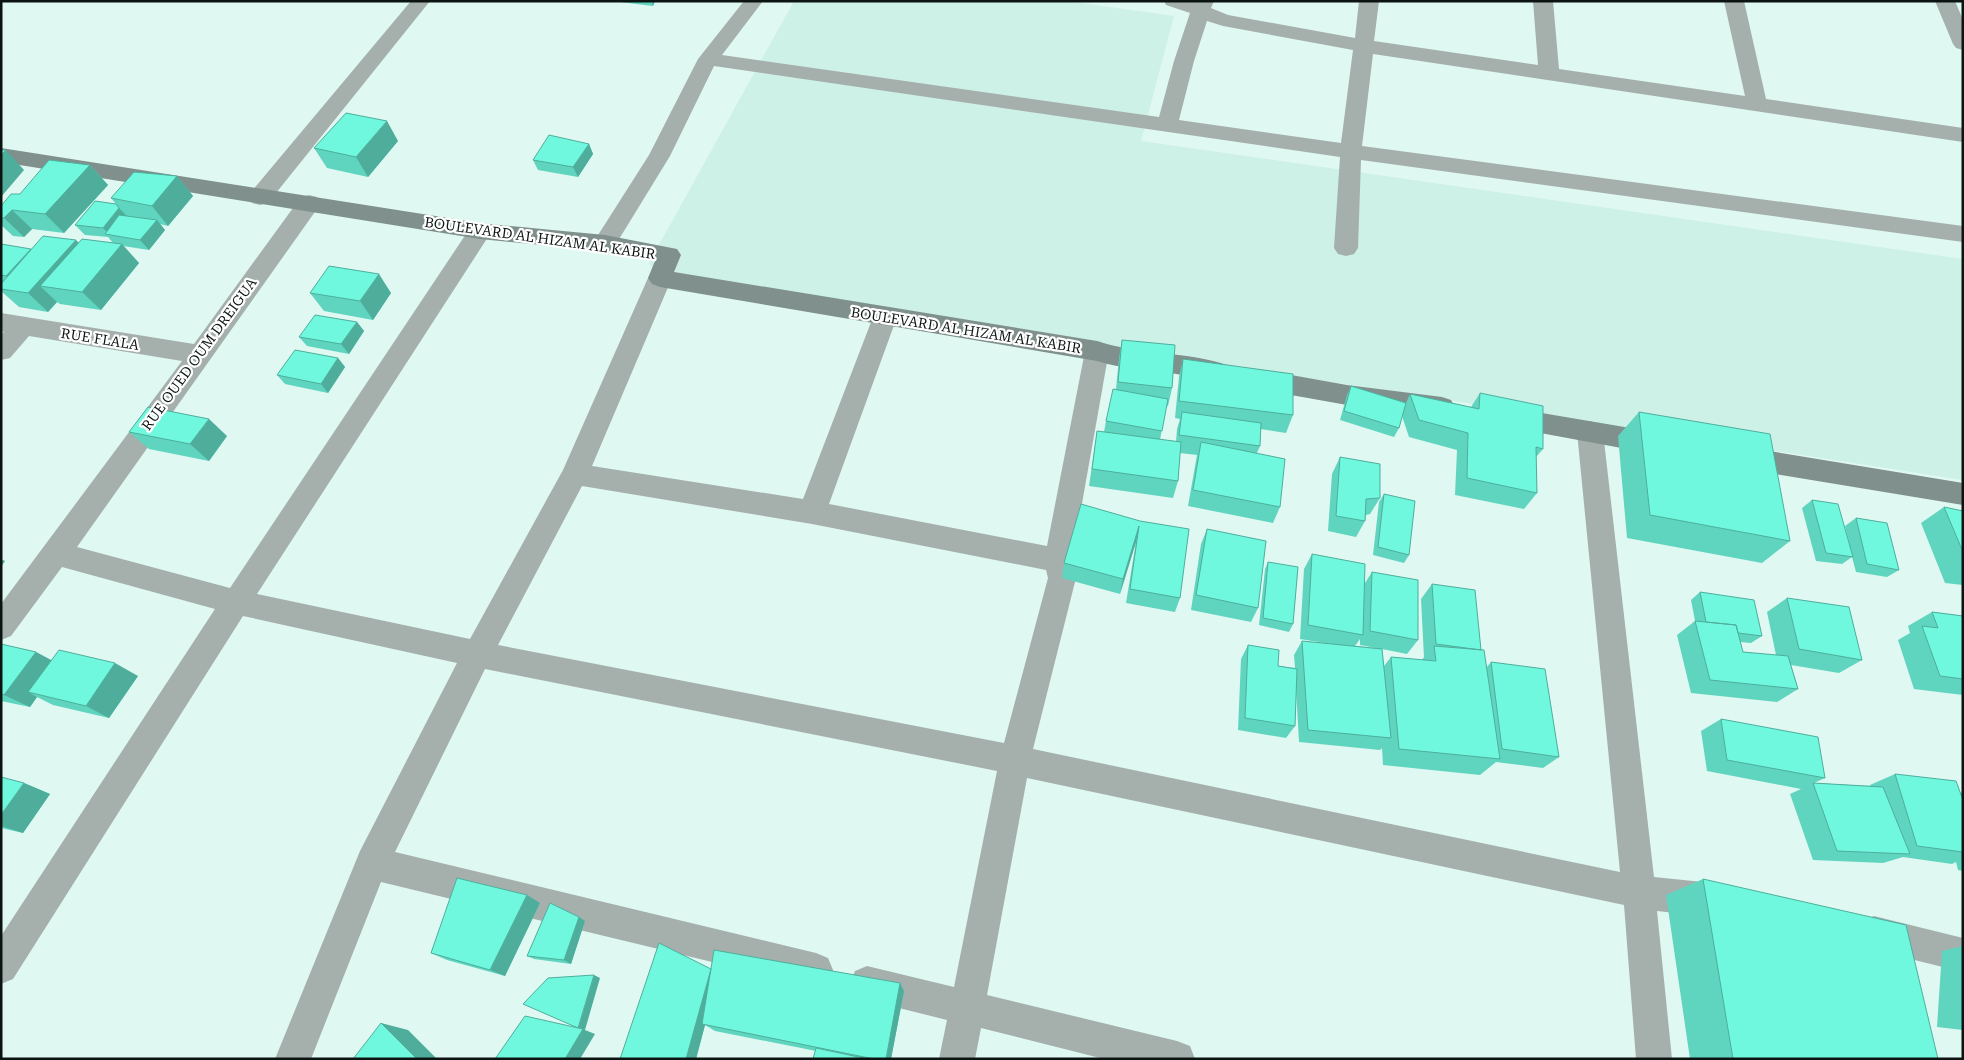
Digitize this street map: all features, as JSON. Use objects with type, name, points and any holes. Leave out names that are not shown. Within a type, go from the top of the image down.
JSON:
[{"type":"street","points":[[260,197],[421,1]]},
{"type":"street","points":[[605,244],[658,156],[708,59],[754,1]]},
{"type":"street","points":[[1174,1],[1203,6],[1223,20],[1363,46],[1963,135]]},
{"type":"street","points":[[1346,248],[1351,150],[1369,1]]},
{"type":"street","points":[[1542,1],[1548,73]]},
{"type":"street","points":[[1734,1],[1757,104]]},
{"type":"street","points":[[1945,1],[1963,44]]},
{"type":"street","points":[[1167,125],[1181,70],[1203,6]]},
{"type":"street","points":[[708,59],[1167,125],[1963,234]]},
{"type":"street","name":"BOULEVARD AL HIZAM AL KABIR","points":[[1,154],[480,231],[605,244],[669,255],[660,278],[884,317],[1097,351],[1119,358],[1171,363],[1347,395],[1460,409]]},
{"type":"street","name":"RUE OUED OUM DREIGUA","points":[[1,627],[57,554],[198,354],[309,203]]},
{"type":"street","points":[[1,967],[236,602],[480,231]]},
{"type":"street","points":[[293,1059],[372,863],[477,654],[575,474],[660,278]]},
{"type":"street","points":[[812,512],[884,317]]},
{"type":"street","points":[[1,351],[12,324]]},
{"type":"street","name":"RUE FLALA","points":[[12,324],[198,354]]},
{"type":"street","points":[[958,1059],[1015,760],[1062,578],[1058,560],[1097,351]]},
{"type":"street","points":[[1488,414],[1676,446]]},
{"type":"street","points":[[1590,432],[1639,892],[1654,1059]]},
{"type":"street","points":[[1715,453],[1963,494]]},
{"type":"street","points":[[575,474],[812,512],[1058,560]]},
{"type":"street","points":[[57,554],[236,602],[477,654],[1015,760],[1639,892],[1730,901]]},
{"type":"street","points":[[372,863],[1177,1059]]},
{"type":"street","points":[[1850,927],[1963,955]]},
{"type":"street","points":[[663,968],[674,936]]},
{"type":"shaded area","points":[[794,1],[1067,1],[1174,16],[1141,141],[1963,259],[1963,480],[660,278],[649,263]]},
{"type":"building","points":[[346,113],[387,121],[356,157],[314,148]]},
{"type":"building","points":[[549,135],[589,144],[573,167],[533,160]]},
{"type":"building","points":[[49,160],[90,165],[45,214],[12,210],[4,218],[1,218],[1,206],[11,194],[20,194]]},
{"type":"building","points":[[134,172],[177,176],[152,206],[111,198]]},
{"type":"building","points":[[95,201],[116,204],[119,208],[103,228],[75,225]]},
{"type":"building","points":[[119,215],[157,220],[140,240],[105,234]]},
{"type":"building","points":[[43,236],[76,240],[28,293],[1,289],[1,284]]},
{"type":"building","points":[[82,239],[122,244],[82,292],[40,286]]},
{"type":"building","points":[[1,244],[31,249],[6,276],[1,275]]},
{"type":"building","points":[[329,266],[379,274],[360,301],[310,293]]},
{"type":"building","points":[[315,315],[357,322],[341,344],[299,337]]},
{"type":"building","points":[[1122,340],[1175,345],[1172,388],[1118,382]]},
{"type":"building","points":[[295,350],[338,358],[321,384],[277,375]]},
{"type":"building","points":[[1183,359],[1293,374],[1293,415],[1179,401]]},
{"type":"building","points":[[1351,386],[1406,403],[1399,428],[1344,411]]},
{"type":"building","points":[[1113,389],[1168,399],[1162,431],[1106,421]]},
{"type":"building","points":[[1480,393],[1543,406],[1543,449],[1536,447],[1537,493],[1467,478],[1468,433],[1419,420],[1410,394],[1479,409]]},
{"type":"building","points":[[148,407],[209,419],[190,444],[129,432]]},
{"type":"building","points":[[1182,412],[1261,423],[1260,446],[1179,435]]},
{"type":"building","points":[[1639,412],[1770,434],[1790,541],[1650,515]]},
{"type":"building","points":[[1097,431],[1181,442],[1178,481],[1092,469]]},
{"type":"building","points":[[1201,442],[1285,459],[1280,507],[1193,490]]},
{"type":"building","points":[[1340,457],[1380,464],[1380,498],[1366,499],[1365,521],[1336,516]]},
{"type":"building","points":[[1384,494],[1415,501],[1409,555],[1378,547]]},
{"type":"building","points":[[1812,500],[1838,504],[1853,557],[1826,553]]},
{"type":"building","points":[[1081,504],[1140,521],[1189,529],[1180,598],[1130,589],[1139,526],[1123,579],[1064,563]]},
{"type":"building","points":[[1944,507],[1963,511],[1963,552]]},
{"type":"building","points":[[1856,518],[1887,523],[1899,570],[1867,564]]},
{"type":"building","points":[[1207,529],[1266,541],[1258,608],[1196,595]]},
{"type":"building","points":[[1312,554],[1365,564],[1363,635],[1308,625]]},
{"type":"building","points":[[1268,562],[1298,567],[1293,624],[1263,618]]},
{"type":"building","points":[[1372,572],[1418,580],[1418,640],[1370,631]]},
{"type":"building","points":[[1432,584],[1475,590],[1481,650],[1436,644]]},
{"type":"building","points":[[1700,592],[1754,600],[1762,636],[1738,633],[1736,625],[1706,622]]},
{"type":"building","points":[[1787,598],[1849,607],[1862,660],[1799,649]]},
{"type":"building","points":[[1932,612],[1963,616],[1963,679],[1940,676],[1922,626],[1938,628]]},
{"type":"building","points":[[1695,621],[1736,625],[1743,652],[1788,656],[1798,689],[1710,680]]},
{"type":"building","points":[[1302,641],[1382,649],[1391,738],[1308,730]]},
{"type":"building","points":[[1,644],[36,652],[4,695],[1,694]]},
{"type":"building","points":[[1248,645],[1279,650],[1278,666],[1297,669],[1295,726],[1245,718]]},
{"type":"building","points":[[1434,646],[1484,650],[1500,759],[1399,749],[1391,657],[1436,661]]},
{"type":"building","points":[[59,650],[115,663],[86,706],[28,692]]},
{"type":"building","points":[[1491,662],[1545,669],[1559,757],[1502,749]]},
{"type":"building","points":[[1721,719],[1818,737],[1825,778],[1727,760]]},
{"type":"building","points":[[1895,774],[1956,781],[1963,800],[1963,852],[1917,846]]},
{"type":"building","points":[[1,777],[24,783],[1,815]]},
{"type":"building","points":[[1813,783],[1883,787],[1910,854],[1837,851]]},
{"type":"building","points":[[457,878],[527,895],[490,970],[431,953]]},
{"type":"building","points":[[1703,879],[1906,925],[1938,1059],[1733,1059]]},
{"type":"building","points":[[550,903],[579,917],[564,960],[527,956]]},
{"type":"building","points":[[659,943],[711,969],[686,1059],[620,1059]]},
{"type":"building","points":[[714,950],[900,983],[886,1059],[874,1059],[702,1024]]},
{"type":"building","points":[[594,975],[578,1028],[523,1004],[548,978]]},
{"type":"building","points":[[525,1016],[583,1029],[565,1059],[495,1059]]},
{"type":"building","points":[[381,1023],[417,1059],[353,1059]]},
{"type":"building","points":[[816,1048],[868,1059],[813,1059]]}]
